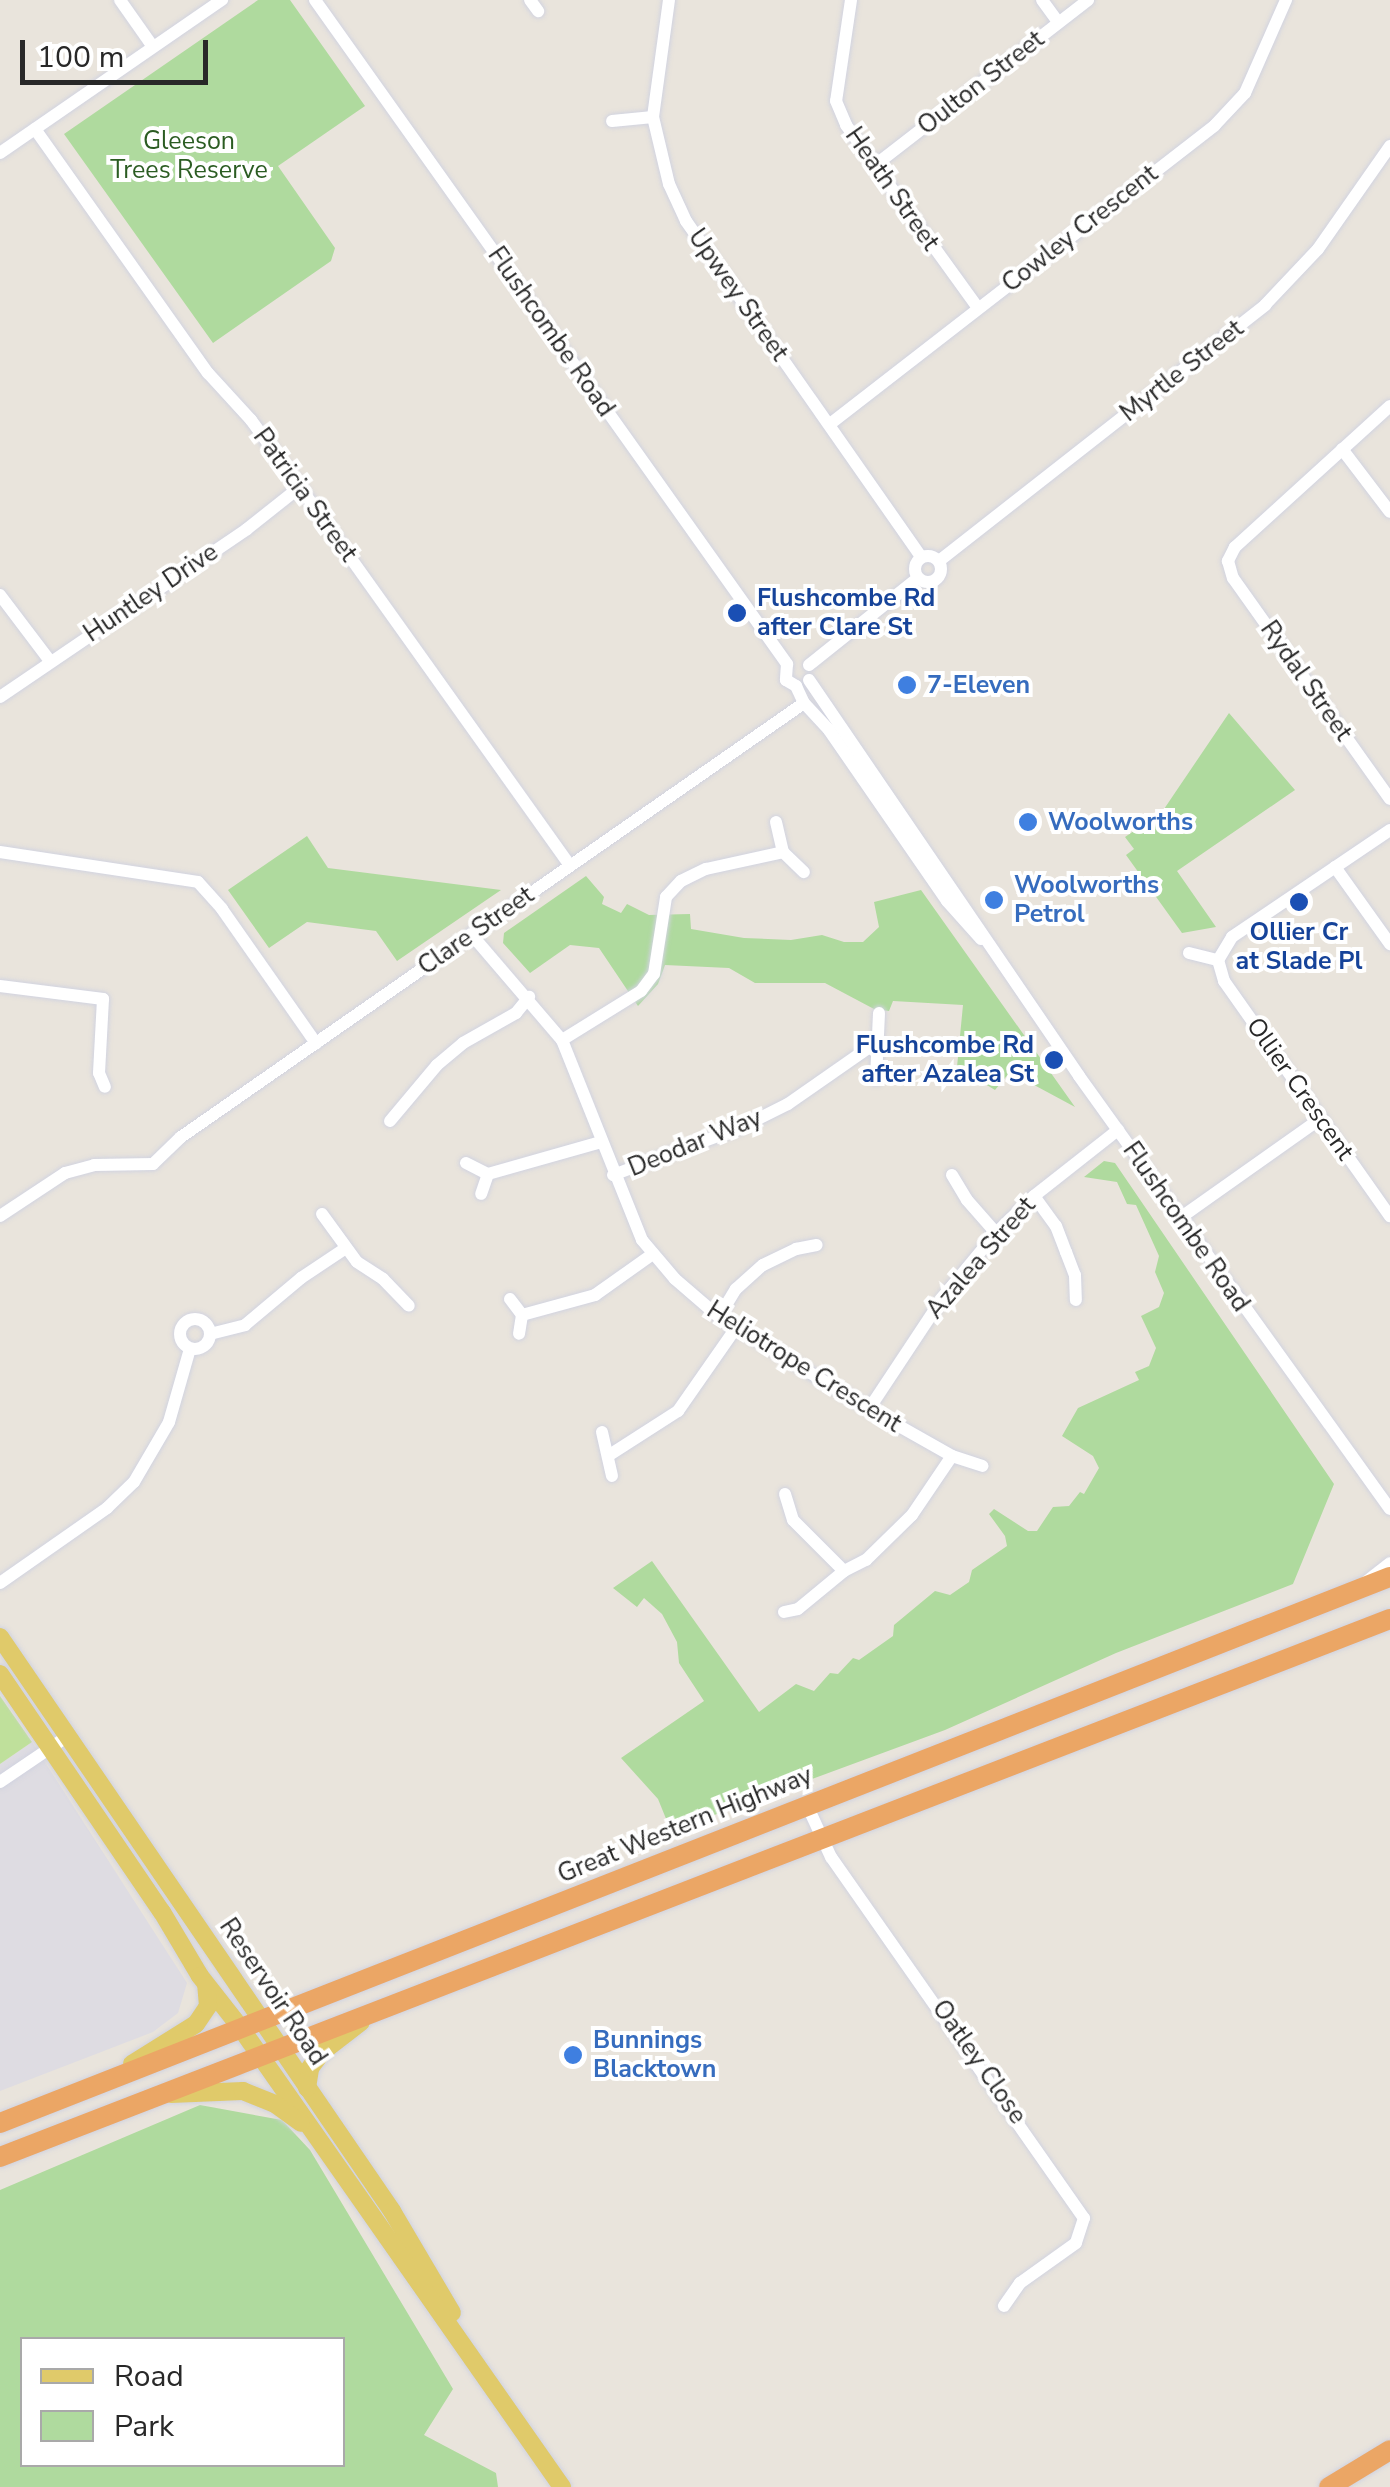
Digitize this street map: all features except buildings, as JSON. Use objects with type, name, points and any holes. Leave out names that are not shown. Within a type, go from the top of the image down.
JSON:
[{"type":"highway","name":"Great Western Highway","points":[[0,2123],[806,1803],[1390,1577]]},
{"type":"highway","points":[[0,2157],[1390,1619]]},
{"type":"highway","points":[[1329,2487],[1390,2450]]},
{"type":"highway","points":[[1354,2487],[1390,2461]]},
{"type":"main road","name":"Reservoir Road","points":[[0,1637],[269,2050],[310,2128],[562,2487]]},
{"type":"main road","name":"Reservoir Road","points":[[0,1674],[206,1985],[250,2022]]},
{"type":"main road","points":[[93,2086],[196,2024],[208,2006],[206,1985]]},
{"type":"main road","points":[[307,2088],[310,2068],[322,2052],[373,2011]]},
{"type":"main road","name":"Reservoir Road","points":[[269,2050],[307,2088],[392,2211],[492,2383]]},
{"type":"main road","points":[[160,2094],[243,2091],[275,2104],[310,2128]]},
{"type":"street","points":[[120,0],[153,47]]},
{"type":"street","points":[[0,153],[222,0]]},
{"type":"street","name":"Flushcombe Road","points":[[314,0],[787,664],[786,680],[803,683],[1390,1509]]},
{"type":"street","name":"Upwey Street","points":[[669,0],[652,117],[669,184],[686,221],[921,557]]},
{"type":"street","name":"Heath Street","points":[[851,0],[836,101],[846,125],[874,166],[978,308]]},
{"type":"street","points":[[1042,0],[1058,22]]},
{"type":"street","name":"Oulton Street","points":[[874,166],[1088,0]]},
{"type":"street","name":"Cowley Crescent","points":[[830,424],[1216,125],[1245,93],[1286,0]]},
{"type":"street","points":[[612,121],[652,117]]},
{"type":"street","name":"Patricia Street","points":[[36,128],[208,373],[251,420],[300,486],[570,866]]},
{"type":"street","name":"Myrtle Street","points":[[939,561],[1265,305],[1318,250],[1389,152]]},
{"type":"street","name":"Rydal Street","points":[[1390,406],[1224,560],[1232,578],[1390,799]]},
{"type":"street","points":[[1342,449],[1390,512]]},
{"type":"street","name":"Huntley Drive","points":[[0,698],[247,529],[300,486]]},
{"type":"street","points":[[933,556],[939,561],[936,579],[925,582],[918,578],[914,567],[921,557],[933,556]]},
{"type":"street","points":[[803,683],[809,665],[918,578]]},
{"type":"street","points":[[0,596],[50,661]]},
{"type":"street","points":[[787,664],[798,659],[809,665]]},
{"type":"street","name":"Flushcombe Road","points":[[803,683],[804,704],[829,730],[948,901],[986,944]]},
{"type":"street","name":"Clare Street","points":[[0,1216],[65,1173],[94,1165],[153,1164],[181,1136],[804,704]]},
{"type":"street","points":[[776,822],[783,852],[804,872]]},
{"type":"street","points":[[1190,953],[1218,960],[1232,937],[1390,830]]},
{"type":"street","points":[[0,852],[198,882],[222,909],[316,1043]]},
{"type":"street","points":[[562,1040],[641,991],[654,974],[660,914],[666,897],[681,880],[706,869],[783,852]]},
{"type":"street","points":[[1335,867],[1390,944]]},
{"type":"street","name":"Heliotrope Crescent","points":[[471,934],[562,1040],[642,1240],[697,1302],[868,1409],[952,1456],[982,1466]]},
{"type":"street","name":"Ollier Crescent","points":[[1218,960],[1224,980],[1390,1216]]},
{"type":"street","points":[[0,986],[103,999],[98,1073],[105,1086]]},
{"type":"street","points":[[390,1122],[438,1065],[463,1043],[516,1013],[529,997]]},
{"type":"street","points":[[876,1079],[879,1014]]},
{"type":"street","name":"Deodar Way","points":[[613,1175],[742,1127],[788,1104],[876,1042]]},
{"type":"street","points":[[1180,1218],[1320,1118]]},
{"type":"street","name":"Azalea Street","points":[[868,1409],[942,1297],[996,1233],[1034,1196],[1118,1130]]},
{"type":"street","points":[[466,1164],[488,1174],[602,1142]]},
{"type":"street","points":[[481,1194],[488,1174]]},
{"type":"street","points":[[952,1175],[996,1233]]},
{"type":"street","points":[[1034,1196],[1061,1239],[1075,1274],[1076,1300]]},
{"type":"street","points":[[322,1214],[346,1248],[409,1306]]},
{"type":"street","points":[[718,1317],[736,1289],[763,1264],[796,1248],[817,1245]]},
{"type":"street","points":[[190,1348],[204,1346],[210,1334],[245,1325],[301,1278],[346,1248]]},
{"type":"street","points":[[522,1315],[595,1295],[654,1254]]},
{"type":"street","points":[[510,1299],[522,1315],[519,1334]]},
{"type":"street","points":[[190,1348],[180,1339],[186,1322],[203,1321],[210,1334]]},
{"type":"street","points":[[611,1454],[678,1411],[736,1328]]},
{"type":"street","points":[[0,1584],[106,1508],[134,1482],[169,1422],[190,1348]]},
{"type":"street","points":[[602,1432],[611,1454],[612,1476]]},
{"type":"street","points":[[784,1612],[798,1609],[844,1571],[866,1560],[912,1515],[952,1456]]},
{"type":"street","points":[[785,1494],[792,1520],[844,1571]]},
{"type":"street","points":[[1358,1590],[1390,1564]]},
{"type":"street","points":[[0,1782],[68,1736]]},
{"type":"street","name":"Oatley Close","points":[[806,1803],[820,1837],[1084,2218],[1076,2243],[1020,2283],[1004,2306]]},
{"type":"shaded area","points":[[32,1742],[187,1983],[178,2013],[153,2032],[0,2091],[0,1764]]},
{"type":"green space","name":"Gleeson Trees Reserve","points":[[258,0],[290,0],[365,106],[278,166],[335,248],[331,261],[213,343],[64,134]]},
{"type":"green space","points":[[1229,713],[1295,790],[1177,871],[1216,927],[1182,933],[1126,855],[1134,849],[1125,837],[1162,812]]},
{"type":"green space","points":[[307,836],[328,868],[501,890],[397,961],[376,931],[307,922],[269,948],[228,890]]},
{"type":"green space","points":[[586,876],[604,897],[602,904],[621,913],[627,904],[649,915],[690,914],[691,929],[744,938],[791,940],[822,935],[844,942],[863,942],[879,927],[874,902],[921,890],[1075,1107],[1010,1072],[995,1090],[957,1067],[963,1005],[893,1001],[889,1011],[874,1009],[825,983],[755,983],[729,968],[665,965],[658,984],[638,1006],[599,948],[570,945],[530,973],[503,943],[504,933]]},
{"type":"green space","points":[[1104,1161],[1115,1163],[1334,1484],[1293,1584],[1116,1653],[945,1730],[671,1831],[658,1799],[621,1758],[704,1701],[679,1663],[677,1642],[662,1614],[644,1598],[637,1607],[613,1588],[652,1561],[759,1712],[796,1684],[814,1691],[830,1673],[838,1674],[853,1658],[859,1660],[893,1636],[894,1625],[935,1591],[950,1595],[969,1582],[972,1570],[1007,1546],[1005,1536],[989,1514],[994,1509],[1028,1531],[1037,1531],[1053,1507],[1069,1506],[1080,1492],[1084,1494],[1099,1468],[1093,1456],[1062,1436],[1078,1408],[1139,1380],[1135,1372],[1149,1366],[1156,1348],[1141,1316],[1159,1307],[1164,1293],[1155,1272],[1159,1256],[1136,1205],[1127,1204],[1117,1182],[1084,1177]]},
{"type":"green space","points":[[0,1696],[32,1742],[0,1764]]},
{"type":"green space","points":[[200,2105],[282,2120],[310,2150],[453,2389],[424,2435],[496,2473],[498,2487],[0,2487],[0,2190]]},
{"type":"place","name":"Flushcombe Rd after Clare St","points":[[737,613]]},
{"type":"place","name":"7-Eleven","points":[[907,685]]},
{"type":"place","name":"Woolworths","points":[[1028,822]]},
{"type":"place","name":"Woolworths Petrol","points":[[994,900]]},
{"type":"place","name":"Ollier Cr at Slade Pl","points":[[1299,902]]},
{"type":"place","name":"Flushcombe Rd after Azalea St","points":[[1054,1060]]},
{"type":"place","name":"Bunnings Blacktown","points":[[573,2055]]}]
